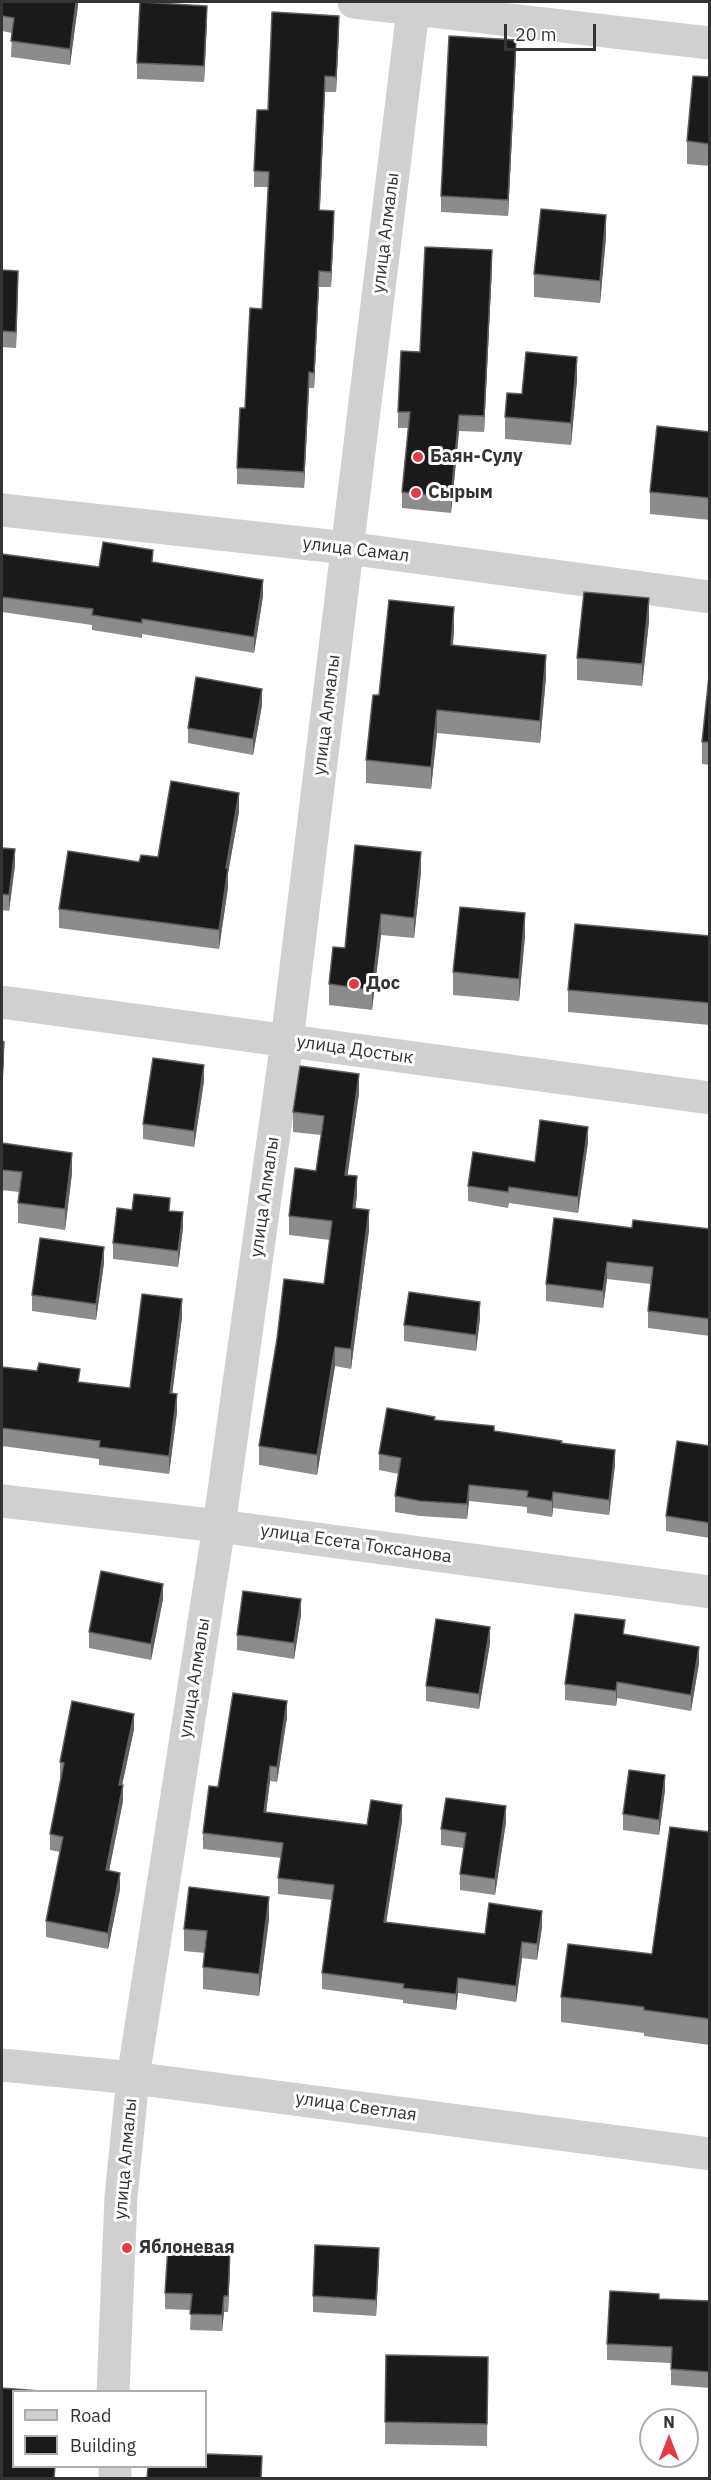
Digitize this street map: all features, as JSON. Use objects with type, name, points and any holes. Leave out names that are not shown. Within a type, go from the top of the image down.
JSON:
[{"type":"street","points":[[354,2],[414,5],[710,43]]},
{"type":"street","name":"улица Алмалы","points":[[113,2390],[121,2197],[133,2078],[219,1526],[287,1041],[414,5]]},
{"type":"street","name":"улица Самал","points":[[2,510],[347,548],[710,597]]},
{"type":"street","name":"улица Достык","points":[[2,1002],[710,1098]]},
{"type":"street","name":"улица Есета Токсанова","points":[[2,1501],[219,1526],[710,1592]]},
{"type":"street","name":"улица Светлая","points":[[2,2065],[133,2078],[710,2154]]},
{"type":"building","points":[[2,2],[76,2],[70,49],[11,41],[14,18],[2,16]]},
{"type":"building","points":[[140,2],[207,6],[204,66],[137,63]]},
{"type":"building","points":[[272,12],[339,16],[336,77],[325,76],[319,210],[334,211],[331,272],[319,271],[314,373],[309,372],[304,472],[237,468],[240,408],[245,408],[250,308],[262,309],[269,172],[254,171],[257,110],[268,110]]},
{"type":"building","points":[[449,36],[516,40],[508,200],[441,196]]},
{"type":"building","points":[[693,76],[710,77],[710,144],[687,141]]},
{"type":"building","points":[[541,209],[606,215],[600,281],[534,274]]},
{"type":"building","points":[[425,247],[492,250],[484,416],[459,415],[451,497],[402,492],[410,412],[398,412],[401,351],[420,352]]},
{"type":"building","points":[[2,270],[18,271],[16,332],[2,331]]},
{"type":"building","points":[[526,352],[577,357],[571,423],[505,417],[507,393],[522,394]]},
{"type":"building","points":[[657,426],[710,432],[710,498],[650,492]]},
{"type":"building","points":[[103,542],[153,550],[152,562],[263,580],[254,637],[142,619],[142,623],[92,615],[93,609],[2,597],[2,554],[99,567]]},
{"type":"building","points":[[584,592],[649,598],[642,664],[577,658]]},
{"type":"building","points":[[389,600],[454,607],[451,645],[546,655],[540,721],[437,710],[431,767],[366,760],[373,695],[379,695]]},
{"type":"building","points":[[709,676],[710,742],[702,742]]},
{"type":"building","points":[[196,677],[262,689],[253,739],[188,728]]},
{"type":"building","points":[[171,781],[239,793],[226,868],[228,868],[219,930],[59,909],[68,851],[139,862],[141,855],[158,857]]},
{"type":"building","points":[[355,845],[421,852],[414,918],[381,914],[372,990],[329,984],[333,947],[345,948]]},
{"type":"building","points":[[2,848],[15,849],[9,895],[2,894]]},
{"type":"building","points":[[460,907],[525,913],[519,979],[453,972]]},
{"type":"building","points":[[575,924],[710,936],[710,1003],[568,990]]},
{"type":"building","points":[[2,1041],[4,1042],[2,1072]]},
{"type":"building","points":[[153,1058],[204,1065],[194,1131],[143,1124]]},
{"type":"building","points":[[300,1066],[359,1074],[345,1175],[357,1176],[353,1208],[369,1210],[351,1349],[335,1347],[317,1455],[259,1446],[277,1339],[284,1279],[324,1284],[332,1221],[289,1216],[295,1168],[316,1171],[324,1116],[293,1112]]},
{"type":"building","points":[[540,1120],[588,1127],[578,1197],[509,1187],[508,1192],[468,1186],[473,1152],[535,1162]]},
{"type":"building","points":[[2,1143],[72,1153],[65,1209],[18,1203],[22,1172],[2,1170]]},
{"type":"building","points":[[134,1194],[170,1198],[169,1211],[183,1212],[178,1251],[113,1243],[117,1208],[132,1210]]},
{"type":"building","points":[[554,1218],[632,1228],[633,1220],[710,1229],[710,1319],[648,1311],[653,1267],[607,1262],[603,1291],[546,1284]]},
{"type":"building","points":[[40,1238],[104,1247],[96,1304],[32,1295]]},
{"type":"building","points":[[409,1292],[480,1302],[476,1335],[404,1325]]},
{"type":"building","points":[[142,1294],[182,1299],[170,1393],[177,1394],[169,1456],[99,1447],[100,1441],[2,1428],[2,1367],[37,1371],[39,1363],[80,1369],[78,1382],[130,1388]]},
{"type":"building","points":[[387,1408],[435,1417],[434,1420],[494,1426],[494,1431],[615,1450],[609,1500],[553,1492],[552,1501],[527,1497],[528,1491],[469,1485],[467,1504],[420,1501],[395,1496],[401,1458],[379,1454]]},
{"type":"building","points":[[677,1441],[710,1446],[710,1523],[666,1516]]},
{"type":"building","points":[[101,1571],[163,1584],[151,1644],[89,1632]]},
{"type":"building","points":[[243,1591],[301,1599],[294,1643],[237,1635]]},
{"type":"building","points":[[575,1614],[625,1620],[623,1634],[699,1647],[691,1695],[617,1682],[616,1691],[565,1684]]},
{"type":"building","points":[[436,1619],[490,1627],[479,1694],[426,1686]]},
{"type":"building","points":[[233,1693],[287,1701],[277,1767],[270,1766],[264,1812],[367,1825],[371,1800],[402,1805],[384,1922],[485,1934],[489,1903],[542,1911],[537,1944],[522,1942],[516,1986],[458,1978],[456,1994],[403,1988],[404,1984],[322,1973],[334,1885],[278,1878],[283,1843],[203,1833],[209,1786],[218,1787]]},
{"type":"building","points":[[72,1701],[134,1714],[119,1785],[123,1785],[106,1870],[120,1873],[108,1933],[46,1921],[63,1837],[50,1834],[64,1763],[60,1762]]},
{"type":"building","points":[[629,1770],[665,1775],[659,1820],[623,1814]]},
{"type":"building","points":[[446,1798],[506,1806],[495,1879],[460,1874],[466,1833],[441,1829]]},
{"type":"building","points":[[670,1827],[710,1832],[710,2019],[644,2010],[644,2007],[561,1997],[568,1944],[652,1954]]},
{"type":"building","points":[[189,1887],[269,1897],[259,1974],[203,1967],[207,1931],[184,1929]]},
{"type":"building","points":[[315,2245],[379,2248],[376,2300],[313,2296]]},
{"type":"building","points":[[168,2246],[230,2250],[228,2296],[224,2296],[222,2315],[190,2314],[192,2294],[165,2293]]},
{"type":"building","points":[[610,2291],[659,2294],[659,2299],[710,2301],[710,2372],[671,2369],[672,2347],[607,2344]]},
{"type":"building","points":[[386,2355],[488,2357],[487,2424],[385,2422]]},
{"type":"building","points":[[2,2388],[27,2390],[12,2390],[12,2468],[55,2468],[54,2478],[2,2478]]},
{"type":"building","points":[[207,2454],[262,2456],[261,2478],[147,2478],[148,2468],[207,2468]]},
{"type":"place","name":"Баян-Сулу","points":[[418,457]]},
{"type":"place","name":"Сырым","points":[[416,493]]},
{"type":"place","name":"Дос","points":[[354,984]]},
{"type":"place","name":"Яблоневая","points":[[127,2248]]}]
